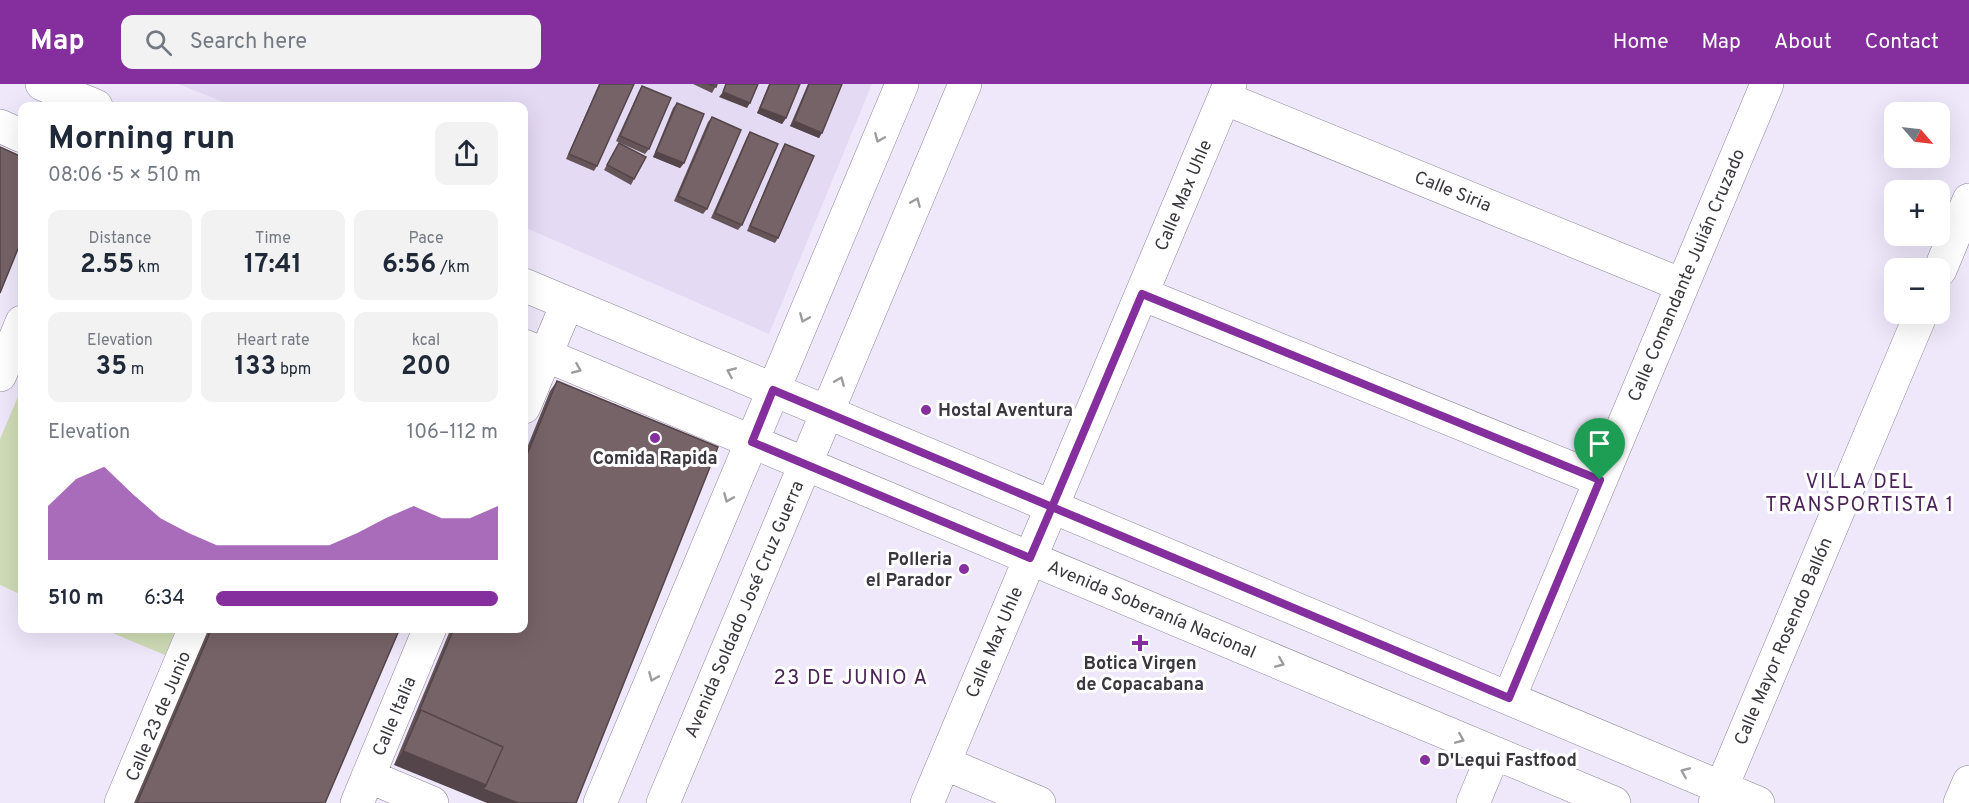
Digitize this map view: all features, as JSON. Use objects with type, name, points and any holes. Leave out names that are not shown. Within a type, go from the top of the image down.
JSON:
[{"type":"street","points":[[42,84],[86,102]]},
{"type":"street","points":[[600,803],[902,84]]},
{"type":"street","name":"Avenida Soldado José Cruz Guerra","points":[[663,803],[965,84]]},
{"type":"street","name":"Calle Comandante Julián Cruzado","points":[[1509,698],[1682,285],[1758,87]]},
{"type":"street","name":"Calle Siria","points":[[1227,91],[1682,285]]},
{"type":"street","name":"Calle Max Uhle","points":[[927,803],[1227,91]]},
{"type":"street","points":[[0,126],[18,134]]},
{"type":"street","points":[[1945,258],[1969,200]]},
{"type":"street","points":[[528,287],[1509,698],[1718,795],[1758,803]]},
{"type":"street","points":[[1142,294],[1600,480]]},
{"type":"street","points":[[528,384],[534,350],[567,304]]},
{"type":"street","name":"Calle Mayor Rosendo Ballón","points":[[1718,795],[1917,324]]},
{"type":"street","points":[[8,375],[18,337]]},
{"type":"street","name":"Avenida Soberanía Nacional","points":[[534,350],[1614,803]]},
{"type":"street","name":"Calle 23 de Junio","points":[[122,803],[193,633]]},
{"type":"street","name":"Calle Italia","points":[[362,790],[428,633]]},
{"type":"street","points":[[1473,803],[1494,753]]},
{"type":"street","points":[[944,763],[1039,803]]},
{"type":"street","points":[[1960,803],[1969,782]]},
{"type":"street","points":[[362,790],[432,803]]},
{"type":"shaded area","points":[[178,84],[872,84],[769,334],[528,229],[528,102],[223,102]]},
{"type":"green space","points":[[18,397],[18,593],[0,585],[0,439]]},
{"type":"green space","points":[[113,633],[174,633],[165,655]]},
{"type":"building","points":[[600,84],[634,84],[597,166],[569,154]]},
{"type":"building","points":[[726,84],[758,84],[750,103],[723,92]]},
{"type":"building","points":[[770,84],[800,84],[786,118],[760,108]]},
{"type":"building","points":[[809,84],[842,84],[822,133],[794,121]]},
{"type":"building","points":[[642,86],[671,98],[649,149],[620,136]]},
{"type":"building","points":[[677,103],[704,114],[684,163],[656,152]]},
{"type":"building","points":[[712,117],[741,130],[707,209],[678,196]]},
{"type":"building","points":[[750,132],[778,144],[742,225],[715,213]]},
{"type":"building","points":[[619,143],[646,157],[634,179],[607,165]]},
{"type":"building","points":[[785,144],[814,156],[778,238],[750,226]]},
{"type":"building","points":[[0,147],[18,155],[18,249],[0,293]]},
{"type":"building","points":[[557,381],[718,447],[576,803],[518,803],[483,789],[503,747],[421,710],[418,714],[452,633],[528,633],[528,452]]},
{"type":"building","points":[[210,633],[398,633],[325,803],[137,803]]},
{"type":"building","points":[[421,710],[503,747],[486,785],[403,751]]},
{"type":"place","name":"Hostal Aventura","points":[[926,410]]},
{"type":"place","name":"Comida Rapida","points":[[655,438]]},
{"type":"place","name":"Polleria el Parador","points":[[964,569]]},
{"type":"place","name":"Botica Virgen de Copacabana","points":[[1140,643]]},
{"type":"place","name":"D'Lequi Fastfood","points":[[1425,760]]},
{"type":"district","name":"VILLA DEL TRANSPORTISTA 1","points":[[1860,492]]},
{"type":"district","name":"23 DE JUNIO A","points":[[851,677]]},
{"type":"route","points":[[1600,480],[1142,294],[1052,507],[773,390],[752,442],[1030,558],[1052,507],[1509,698],[1600,480]]}]
